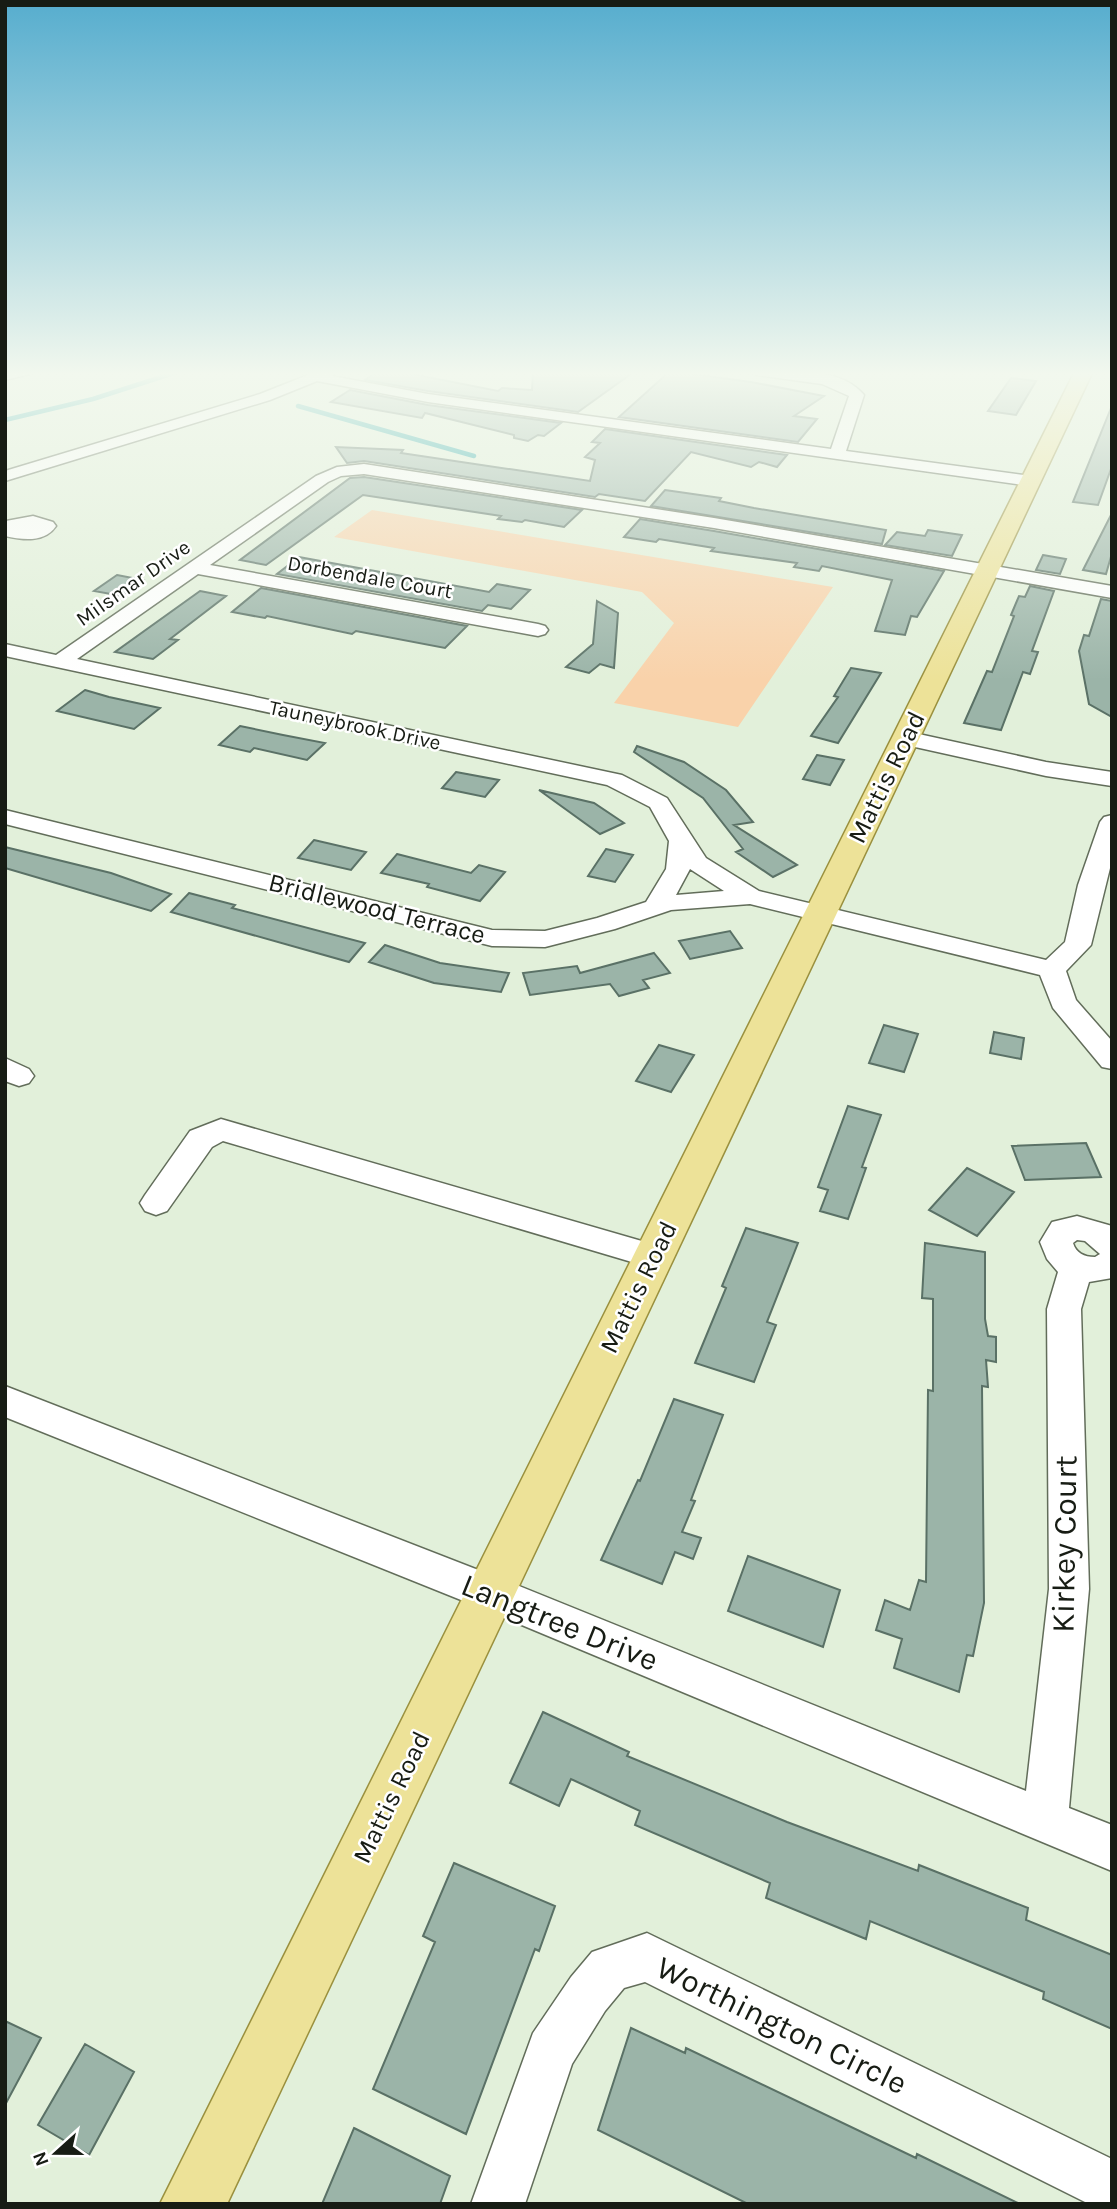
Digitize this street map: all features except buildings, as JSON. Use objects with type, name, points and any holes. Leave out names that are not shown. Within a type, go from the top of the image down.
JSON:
[{"type":"main road","name":"Mattis Road","points":[[193,2204],[1034,474]]},
{"type":"street","name":"Milsmar Drive","points":[[61,662],[334,474]]},
{"type":"street","name":"Milsmar Drive","points":[[403,474],[714,523],[987,570]]},
{"type":"street","points":[[981,474],[1031,481]]},
{"type":"street","name":"Dorbendale Court","points":[[194,568],[538,630]]},
{"type":"street","points":[[987,570],[1112,592]]},
{"type":"street","name":"Tauneybrook Drive","points":[[5,650],[614,780],[659,803],[697,863],[750,896],[1052,970]]},
{"type":"street","points":[[905,738],[1046,769],[1112,779]]},
{"type":"street","name":"Bridlewood Terrace","points":[[5,817],[492,937],[545,939],[606,924],[668,903],[750,896]]},
{"type":"street","points":[[1112,822],[1091,885],[1077,946],[1052,970],[1063,1002],[1112,1060]]},
{"type":"street","points":[[655,907],[678,874],[682,859],[681,840]]},
{"type":"street","points":[[156,1203],[201,1139],[221,1130],[652,1256]]},
{"type":"street","name":"Kirkey Court","points":[[1095,1264],[1068,1263],[1057,1249],[1058,1236],[1063,1231],[1080,1228],[1106,1239],[1112,1246]]},
{"type":"street","name":"Kirkey Court","points":[[1045,1822],[1069,1588],[1064,1309],[1095,1264]]},
{"type":"street","name":"Langtree Drive","points":[[5,1401],[490,1593],[1112,1849]]},
{"type":"street","name":"Worthington Circle","points":[[498,2204],[551,2051],[588,1994],[609,1969],[648,1957],[1112,2187]]},
{"type":"shaded area","points":[[372,510],[833,587],[738,727],[614,703],[674,623],[642,592],[334,537]]}]
